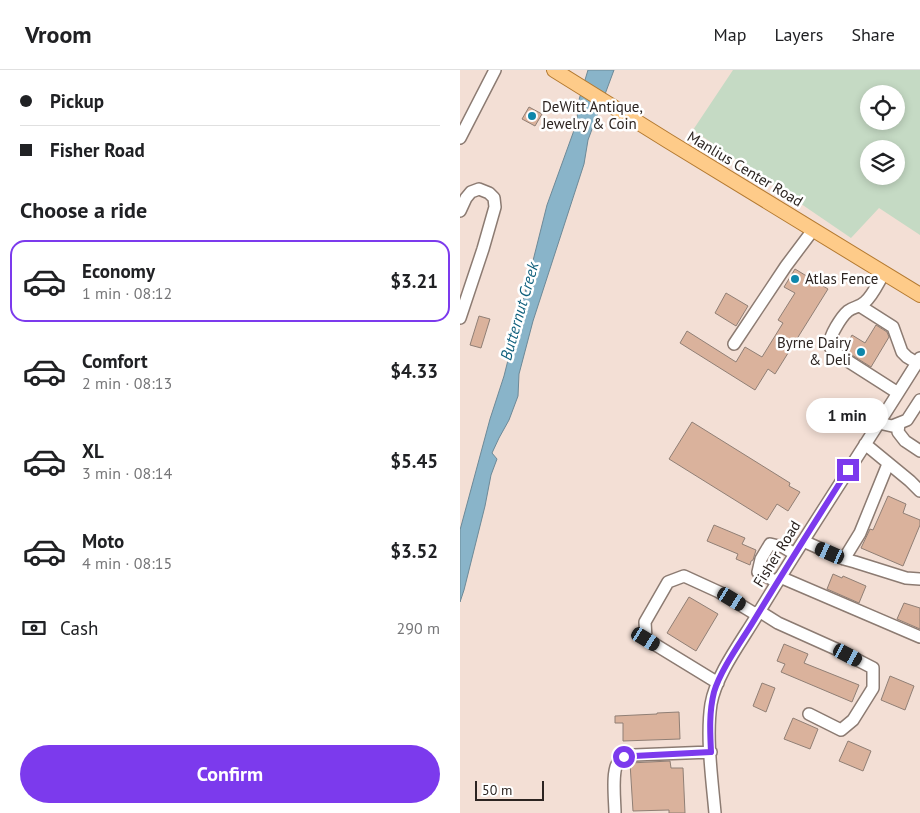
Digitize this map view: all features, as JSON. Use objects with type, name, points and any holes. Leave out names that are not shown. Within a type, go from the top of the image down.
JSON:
[{"type":"main road","name":"Manlius Center Road","points":[[554,70],[920,295]]},
{"type":"street","points":[[460,138],[495,70]]},
{"type":"street","points":[[460,211],[471,192],[479,189],[489,192],[494,198],[495,206],[483,249],[460,318]]},
{"type":"street","points":[[734,344],[786,266],[813,230]]},
{"type":"street","points":[[884,273],[870,297],[863,304],[849,311],[844,316],[833,332],[830,346],[840,356],[898,394]]},
{"type":"street","points":[[860,306],[893,327],[902,352],[918,363]]},
{"type":"street","name":"Fisher Road","points":[[715,813],[710,725],[712,704],[718,683],[779,579],[918,363]]},
{"type":"street","points":[[879,423],[892,426],[900,424],[907,420],[920,400]]},
{"type":"street","points":[[900,424],[898,432],[905,441],[920,451]]},
{"type":"street","points":[[865,444],[920,491]]},
{"type":"street","points":[[844,559],[860,532],[888,464]]},
{"type":"street","points":[[803,541],[844,559],[906,578],[920,578]]},
{"type":"street","points":[[795,554],[783,547],[770,544],[761,559],[758,572],[920,637]]},
{"type":"street","points":[[718,683],[646,639],[645,622],[668,582],[684,576],[872,668],[873,688],[853,720],[842,730],[809,714]]},
{"type":"street","points":[[615,813],[615,772],[619,759],[634,756],[711,752]]},
{"type":"green space","points":[[733,70],[920,70],[920,235],[879,208],[851,238],[693,130]]},
{"type":"water","points":[[588,70],[614,70],[588,140],[584,164],[533,321],[519,374],[518,396],[509,420],[492,453],[497,459],[491,475],[485,506],[460,602],[460,530],[490,419],[504,376],[547,205],[577,122],[578,103]]},
{"type":"building","points":[[529,107],[542,114],[535,126],[522,119]]},
{"type":"building","points":[[795,269],[828,289],[775,374],[768,369],[755,390],[680,343],[687,331],[736,362],[745,347],[762,357],[783,323],[778,320],[795,293],[784,287]]},
{"type":"building","points":[[726,293],[748,306],[736,326],[715,313]]},
{"type":"building","points":[[479,316],[490,319],[481,348],[470,345]]},
{"type":"building","name":"Byrne Dairy & Deli","points":[[876,325],[887,332],[889,337],[871,367],[844,350],[852,335],[865,343]]},
{"type":"building","points":[[692,422],[790,483],[789,486],[800,492],[788,511],[777,504],[767,520],[669,459]]},
{"type":"building","points":[[888,496],[906,504],[903,513],[920,520],[920,525],[903,566],[861,548],[870,529],[873,530]]},
{"type":"building","points":[[714,525],[745,538],[742,544],[756,550],[750,565],[736,559],[738,554],[707,541]]},
{"type":"building","points":[[833,574],[842,578],[843,576],[866,586],[859,603],[827,589]]},
{"type":"building","points":[[689,597],[718,614],[696,651],[667,633]]},
{"type":"building","points":[[904,603],[920,608],[920,629],[897,619]]},
{"type":"building","points":[[784,644],[808,654],[804,663],[859,685],[852,702],[781,672],[785,664],[777,661]]},
{"type":"building","points":[[890,676],[914,686],[905,710],[881,700]]},
{"type":"building","points":[[762,683],[775,688],[766,712],[753,706]]},
{"type":"building","points":[[679,712],[680,739],[623,741],[623,723],[615,723],[615,716]]},
{"type":"building","points":[[793,718],[818,729],[810,749],[784,739]]},
{"type":"building","points":[[848,741],[871,751],[863,771],[839,761]]},
{"type":"building","points":[[670,761],[671,768],[683,768],[685,813],[669,813],[669,810],[633,811],[630,763]]},
{"type":"place","name":"DeWitt Antique, Jewelry & Coin","points":[[532,116]]},
{"type":"place","name":"Atlas Fence","points":[[795,279]]},
{"type":"place","name":"Byrne Dairy & Deli","points":[[861,352]]},
{"type":"route","points":[[624,757],[711,752],[710,725],[712,704],[715,690],[724,671],[777,582],[848,470]]},
{"type":"water label","name":"Butternut Creek","points":[[519,311]]}]
